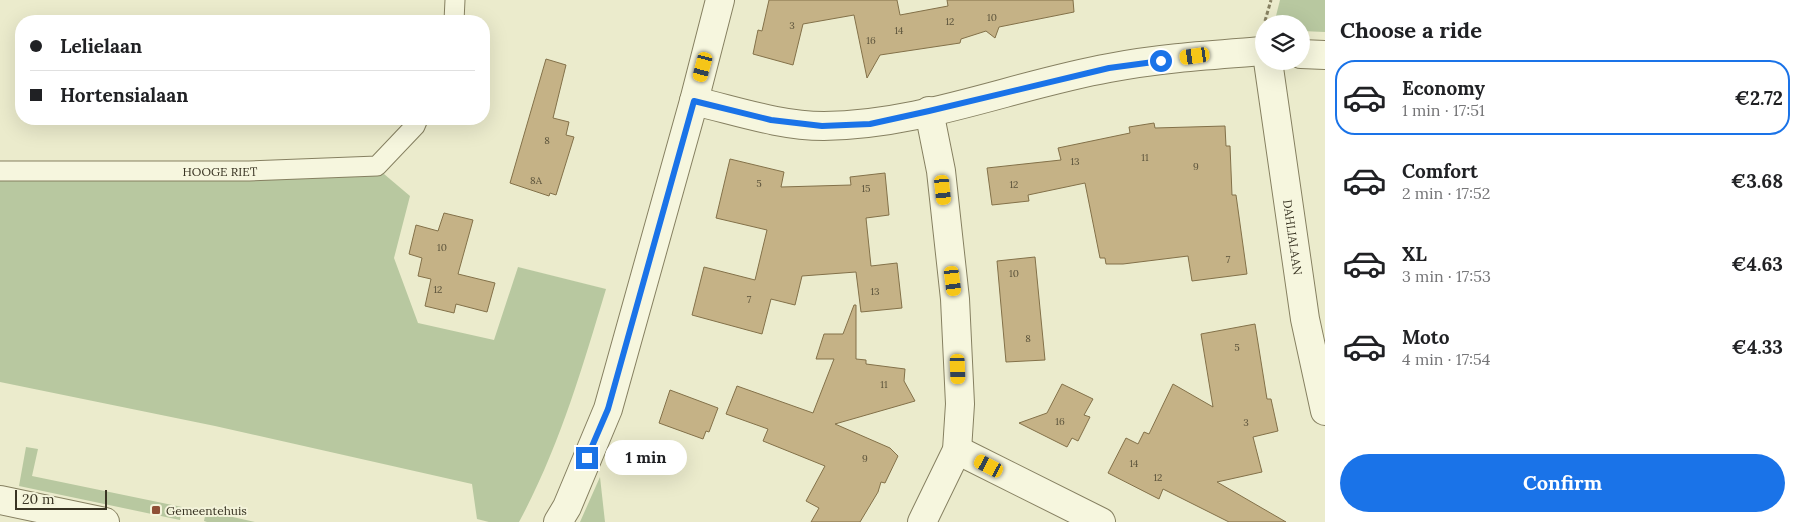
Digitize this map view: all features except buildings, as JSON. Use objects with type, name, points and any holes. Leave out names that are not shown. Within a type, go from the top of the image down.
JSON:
[{"type":"street","points":[[558,522],[567,507],[608,409],[694,101],[720,0]]},
{"type":"street","points":[[694,101],[771,120],[822,126],[870,124],[1109,68],[1195,56],[1255,52]]},
{"type":"street","points":[[1310,54],[1325,55]]},
{"type":"street","name":"DAHLIALAAN","points":[[1269,70],[1305,318],[1325,411]]},
{"type":"street","points":[[922,522],[957,450],[960,404],[955,299],[941,171],[929,111]]},
{"type":"street","points":[[957,450],[1101,522]]},
{"type":"street","points":[[0,500],[105,522]]},
{"type":"lane","points":[[454,15],[455,0]]},
{"type":"lane","name":"HOOGE RIET","points":[[0,171],[249,171],[377,166],[415,125]]},
{"type":"path","points":[[1267,15],[1271,0]]},
{"type":"green space","points":[[1280,0],[1325,0],[1325,32],[1310,31],[1310,15],[1276,15]]},
{"type":"green space","points":[[384,174],[410,196],[394,258],[418,323],[494,340],[518,267],[606,289],[558,437],[519,522],[489,522],[477,519],[472,484],[215,426],[0,382],[0,178]]},
{"type":"green space","points":[[26,447],[38,449],[32,476],[182,507],[180,520],[19,486]]},
{"type":"green space","points":[[600,477],[605,522],[580,522]]},
{"type":"green space","points":[[206,511],[255,522],[207,522],[204,521]]},
{"type":"place","name":"Gemeentehuis","points":[[156,510]]},
{"type":"route","points":[[587,458],[608,409],[694,101],[771,120],[822,126],[870,124],[1109,68],[1161,61]]}]
